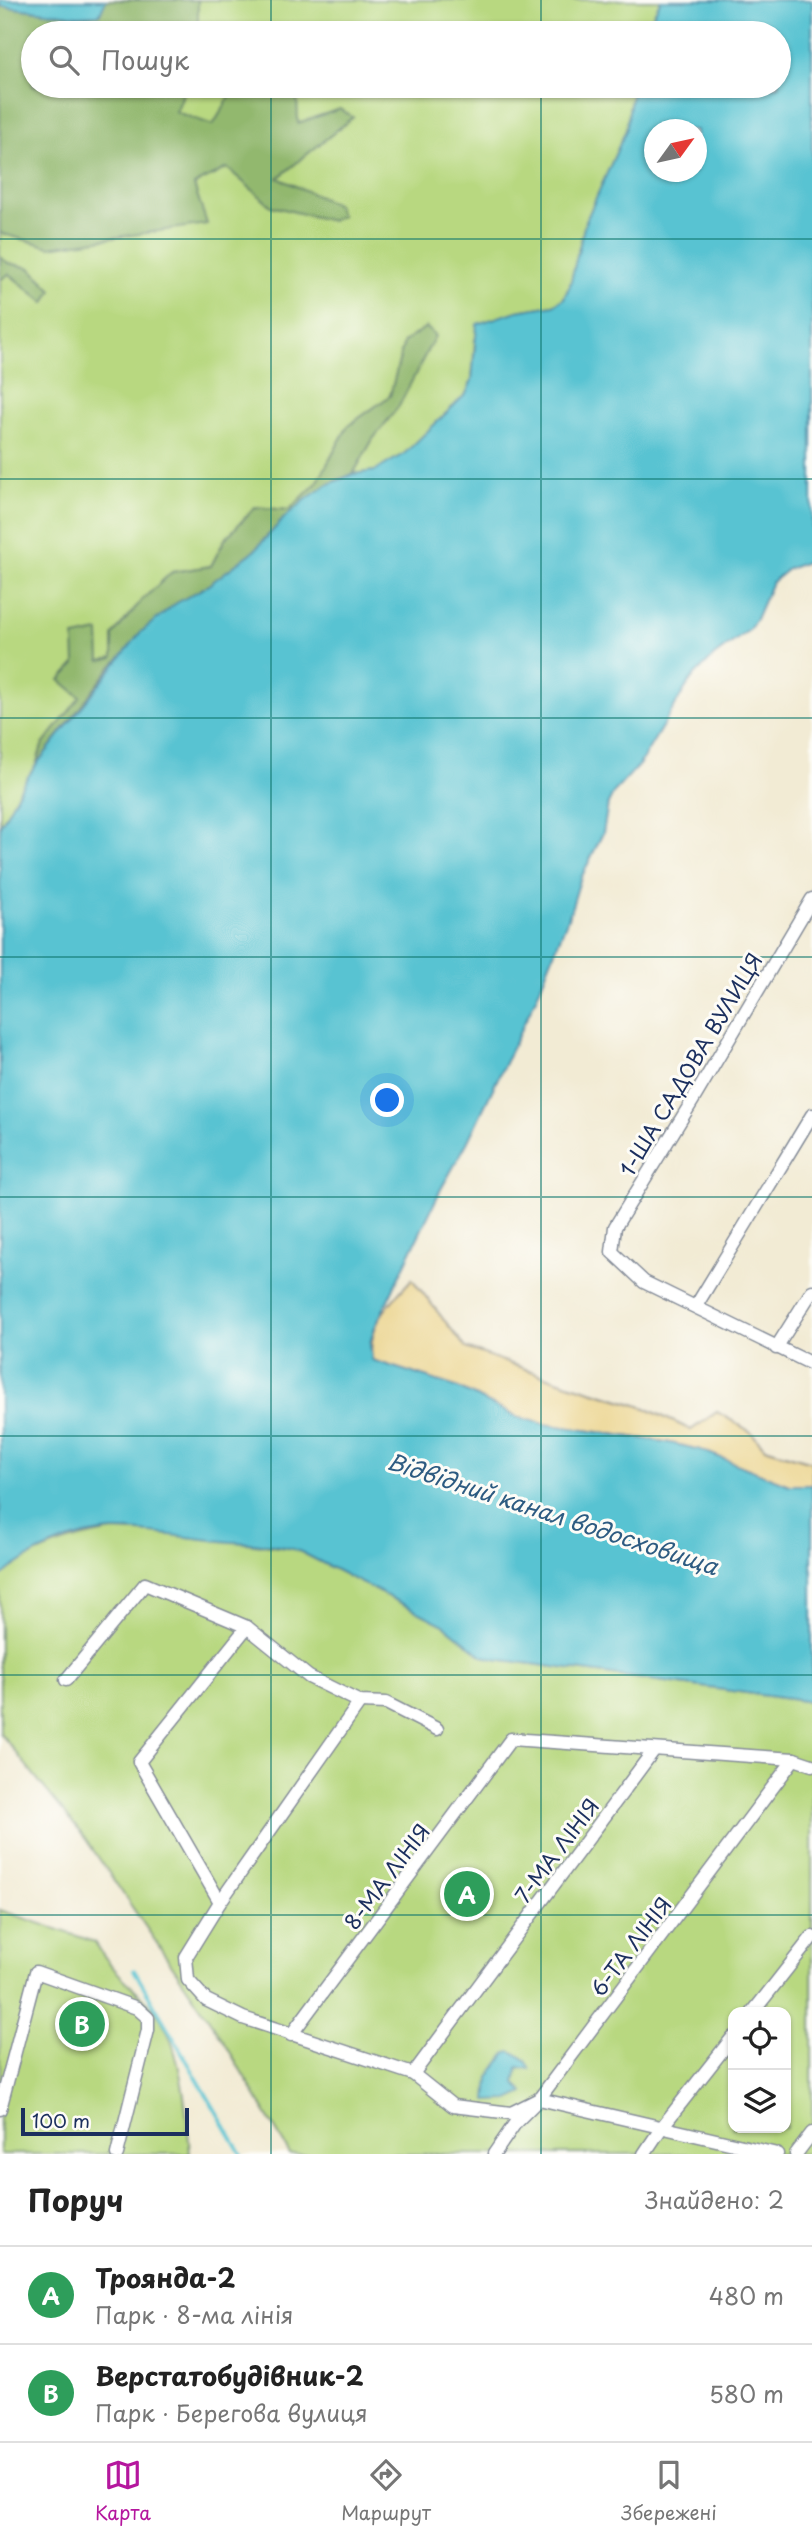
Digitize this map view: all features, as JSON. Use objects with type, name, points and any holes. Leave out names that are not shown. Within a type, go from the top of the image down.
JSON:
[{"type":"street","name":"1-ША САДОВА ВУЛИЦЯ","points":[[696,1306],[645,1282],[612,1252],[615,1227],[812,899]]},
{"type":"street","points":[[812,1115],[696,1306],[812,1364]]},
{"type":"street","points":[[776,1348],[812,1291]]},
{"type":"street","points":[[66,1680],[145,1584],[247,1627],[309,1677],[360,1702],[386,1703],[437,1729]]},
{"type":"street","points":[[220,1902],[139,1762],[247,1627]]},
{"type":"street","points":[[360,1702],[220,1902],[186,1957],[188,1980],[206,2000],[243,2018],[413,2074],[453,2106],[510,2113],[538,2099],[777,2154]]},
{"type":"street","name":"8-МА ЛІНІЯ","points":[[291,2035],[511,1739],[654,1750]]},
{"type":"street","points":[[654,1750],[794,1759],[812,1765]]},
{"type":"street","name":"7-МА ЛІНІЯ","points":[[413,2074],[654,1750]]},
{"type":"street","name":"6-ТА ЛІНІЯ","points":[[494,2154],[794,1759]]},
{"type":"street","points":[[757,2007],[812,1937]]},
{"type":"street","points":[[0,2109],[36,1972],[137,2008],[148,2018],[148,2030],[117,2154]]},
{"type":"street","points":[[644,2154],[728,2043]]},
{"type":"street","points":[[796,2154],[812,2133]]},
{"type":"green space","points":[[106,0],[198,0],[198,21],[21,21],[21,98],[181,98],[176,112],[213,125],[229,98],[297,98],[298,123],[340,109],[353,117],[278,178],[337,205],[341,216],[331,221],[271,206],[227,168],[194,185],[207,224],[50,247],[0,233],[0,6],[78,16],[99,15]]},
{"type":"green space","points":[[198,0],[661,0],[650,21],[198,21]]},
{"type":"green space","points":[[181,98],[229,98],[214,126],[176,112]]},
{"type":"green space","points":[[266,98],[631,98],[626,130],[585,223],[570,285],[564,298],[554,305],[517,311],[475,339],[472,380],[466,394],[405,453],[375,471],[353,474],[373,439],[399,406],[434,336],[426,327],[404,342],[390,396],[348,426],[317,483],[289,510],[255,507],[225,539],[211,566],[172,572],[141,601],[114,635],[113,658],[100,662],[81,697],[42,746],[36,765],[0,826],[0,280],[9,274],[45,303],[52,290],[30,268],[8,263],[0,257],[0,233],[206,224],[194,185],[227,167],[271,206],[341,216],[337,205],[277,178],[352,118],[340,109],[298,123]]},
{"type":"green space","points":[[0,257],[8,263],[30,268],[52,290],[45,303],[9,274],[0,280]]},
{"type":"green space","points":[[426,327],[435,336],[399,406],[373,439],[353,474],[327,485],[267,536],[254,551],[207,586],[175,604],[111,667],[36,765],[42,746],[80,697],[60,680],[75,664],[74,637],[99,632],[100,661],[113,658],[113,635],[141,601],[172,572],[211,566],[225,539],[255,507],[289,510],[317,483],[348,426],[390,396],[404,342]]},
{"type":"green space","points":[[112,1531],[162,1533],[295,1549],[444,1625],[483,1656],[812,1702],[812,2154],[290,2154],[223,2040],[85,1838],[0,1733],[0,1577],[25,1559],[67,1542]]},
{"type":"green space","points":[[0,1910],[95,1942],[109,1963],[156,2012],[165,2025],[177,2060],[185,2100],[190,2154],[0,2154]]},
{"type":"sand","points":[[412,1279],[466,1348],[643,1407],[691,1430],[717,1412],[751,1432],[765,1448],[812,1462],[812,1485],[789,1485],[701,1450],[666,1442],[544,1424],[517,1417],[456,1387],[372,1360],[371,1347],[376,1325],[388,1306]]},
{"type":"water","points":[[0,0],[106,0],[99,15],[78,16],[0,6]]},
{"type":"water","name":"Відвідний канал водосховища","points":[[661,0],[812,0],[812,560],[788,569],[772,582],[749,630],[714,656],[691,679],[639,765],[614,792],[608,804],[603,833],[580,880],[570,913],[536,998],[374,1329],[370,1344],[372,1360],[456,1387],[517,1417],[544,1424],[666,1442],[701,1450],[789,1485],[812,1485],[812,1702],[483,1656],[444,1625],[301,1552],[272,1545],[113,1531],[53,1545],[24,1560],[0,1577],[0,826],[36,765],[141,632],[175,604],[207,586],[254,551],[286,516],[309,497],[327,485],[353,474],[375,471],[405,453],[466,394],[472,380],[477,324],[517,311],[553,305],[564,298],[570,285],[585,223],[626,130],[631,98],[791,98],[791,21],[650,21]]},
{"type":"water","points":[[510,2051],[522,2058],[530,2069],[518,2067],[515,2083],[524,2093],[509,2100],[487,2101],[489,2077]]},
{"type":"waterway","points":[[134,1970],[241,2154]]},
{"type":"place","name":"Троянда-2","points":[[467,1894]]},
{"type":"place","name":"Верстатобудівник-2","points":[[82,2024]]}]
